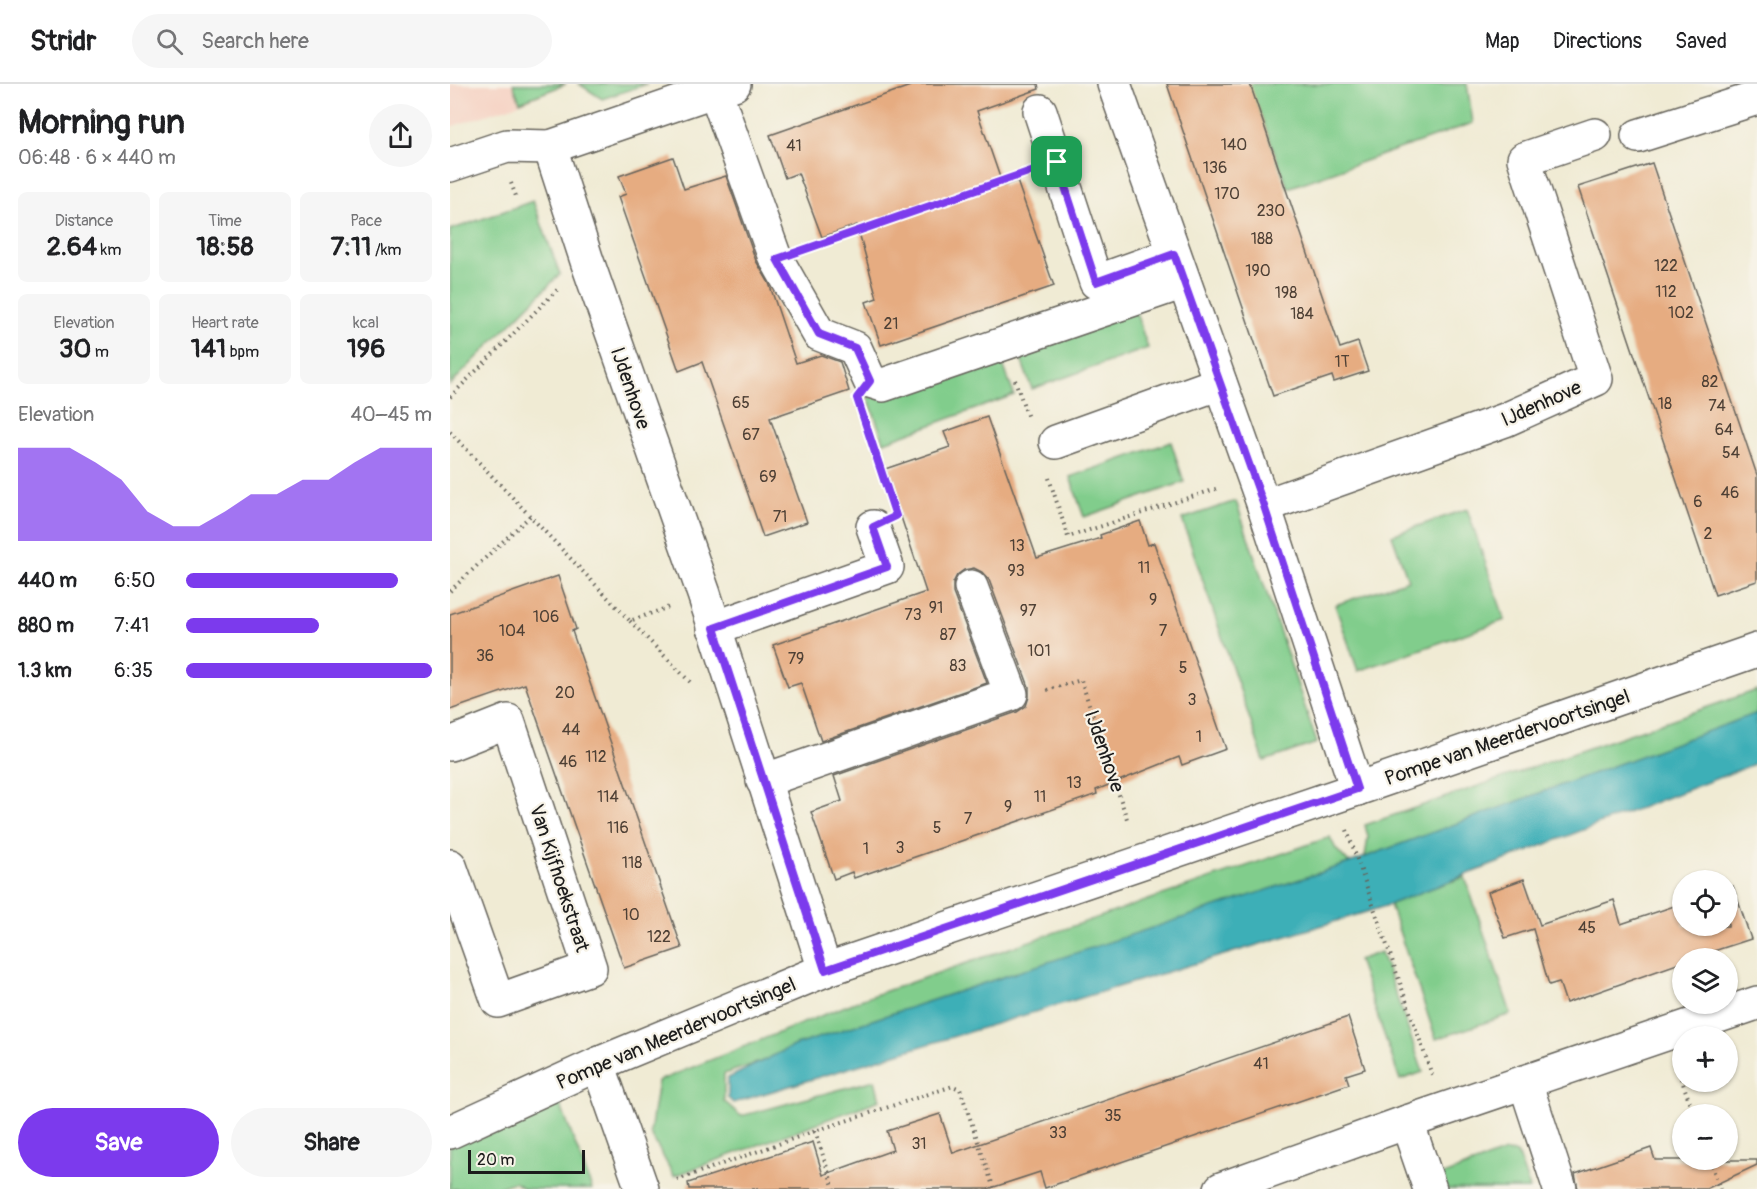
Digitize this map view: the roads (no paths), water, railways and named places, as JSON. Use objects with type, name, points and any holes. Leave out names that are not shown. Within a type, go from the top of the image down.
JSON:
[{"type":"street","points":[[1114,84],[1259,491],[1357,789]]},
{"type":"street","points":[[450,165],[507,146],[550,147],[724,87],[777,259],[819,334],[855,348],[870,381],[883,385],[1003,344],[1179,268]]},
{"type":"street","points":[[1638,136],[1757,98]]},
{"type":"street","points":[[1040,111],[1096,282],[1179,268]]},
{"type":"street","name":"IJdenhove","points":[[1259,491],[1505,420],[1596,379],[1524,159],[1595,135]]},
{"type":"street","name":"IJdenhove","points":[[550,147],[586,261],[704,594],[825,970]]},
{"type":"street","points":[[1047,444],[1220,383]]},
{"type":"street","points":[[714,628],[887,567],[873,527]]},
{"type":"street","points":[[763,781],[1011,694],[971,587]]},
{"type":"street","name":"Pompe van Meerdervoortsingel","points":[[450,1132],[598,1064],[825,970],[1757,650]]},
{"type":"street","name":"Van Kijfhoekstraat","points":[[450,744],[508,721],[590,968],[498,1001],[450,866]]},
{"type":"street","points":[[1221,1189],[1407,1122],[1757,1003]]},
{"type":"street","points":[[598,1064],[657,1185]]},
{"type":"street","points":[[1525,1082],[1560,1189]]},
{"type":"street","points":[[1407,1122],[1430,1189]]},
{"type":"water","points":[[1757,713],[1757,763],[1383,907],[733,1103],[728,1098],[728,1078],[793,1046],[1349,863]]}]
